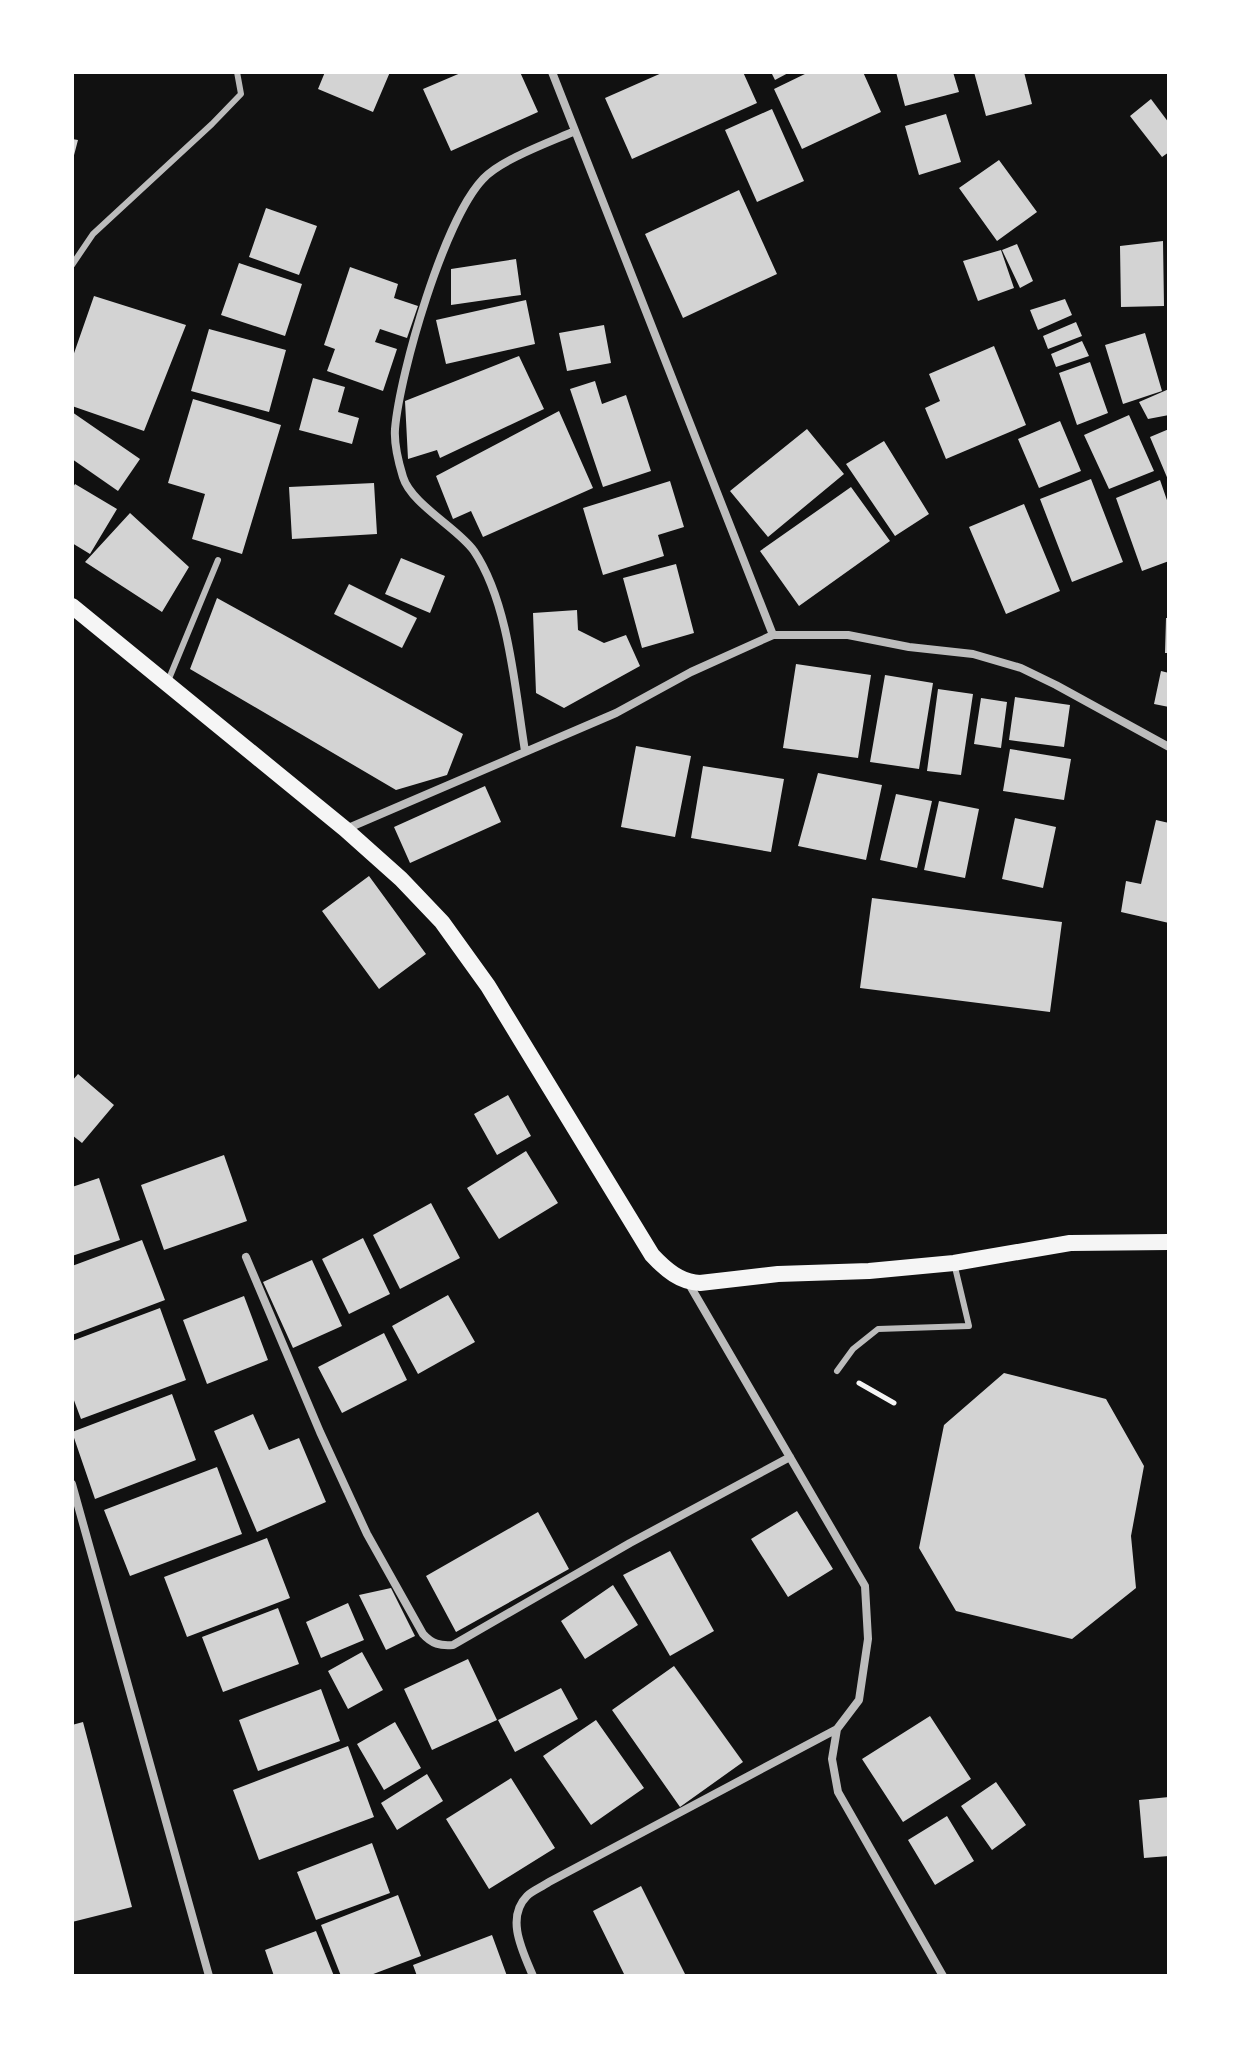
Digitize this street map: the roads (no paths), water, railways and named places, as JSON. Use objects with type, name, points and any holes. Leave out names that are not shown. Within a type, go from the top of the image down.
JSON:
[{"type":"main road","points":[[72,606],[345,829],[401,879],[442,922],[488,986],[652,1255],[663,1267],[689,1283],[954,1263],[1070,1243],[1169,1242]]},
{"type":"street","points":[[552,72],[773,635]]},
{"type":"street","points":[[525,751],[498,602],[474,550],[431,512],[404,481],[394,432],[425,302],[459,214],[484,177],[524,153],[575,131]]},
{"type":"street","points":[[345,829],[616,713],[691,672],[773,635],[848,635],[909,647],[973,654],[1021,668],[1045,679],[1169,747]]},
{"type":"street","points":[[246,1257],[367,1534],[430,1642],[442,1646],[453,1645],[630,1543],[790,1457]]},
{"type":"street","points":[[533,1976],[518,1939],[516,1917],[526,1897],[837,1729],[859,1700],[868,1639],[865,1586],[689,1283]]},
{"type":"street","points":[[72,1484],[209,1976]]},
{"type":"street","points":[[837,1729],[832,1759],[838,1792],[943,1976]]},
{"type":"lane","points":[[72,265],[93,234],[241,94],[237,72]]},
{"type":"lane","points":[[167,684],[218,560]]},
{"type":"lane","points":[[837,1371],[853,1349],[878,1329],[969,1326],[954,1263]]}]
